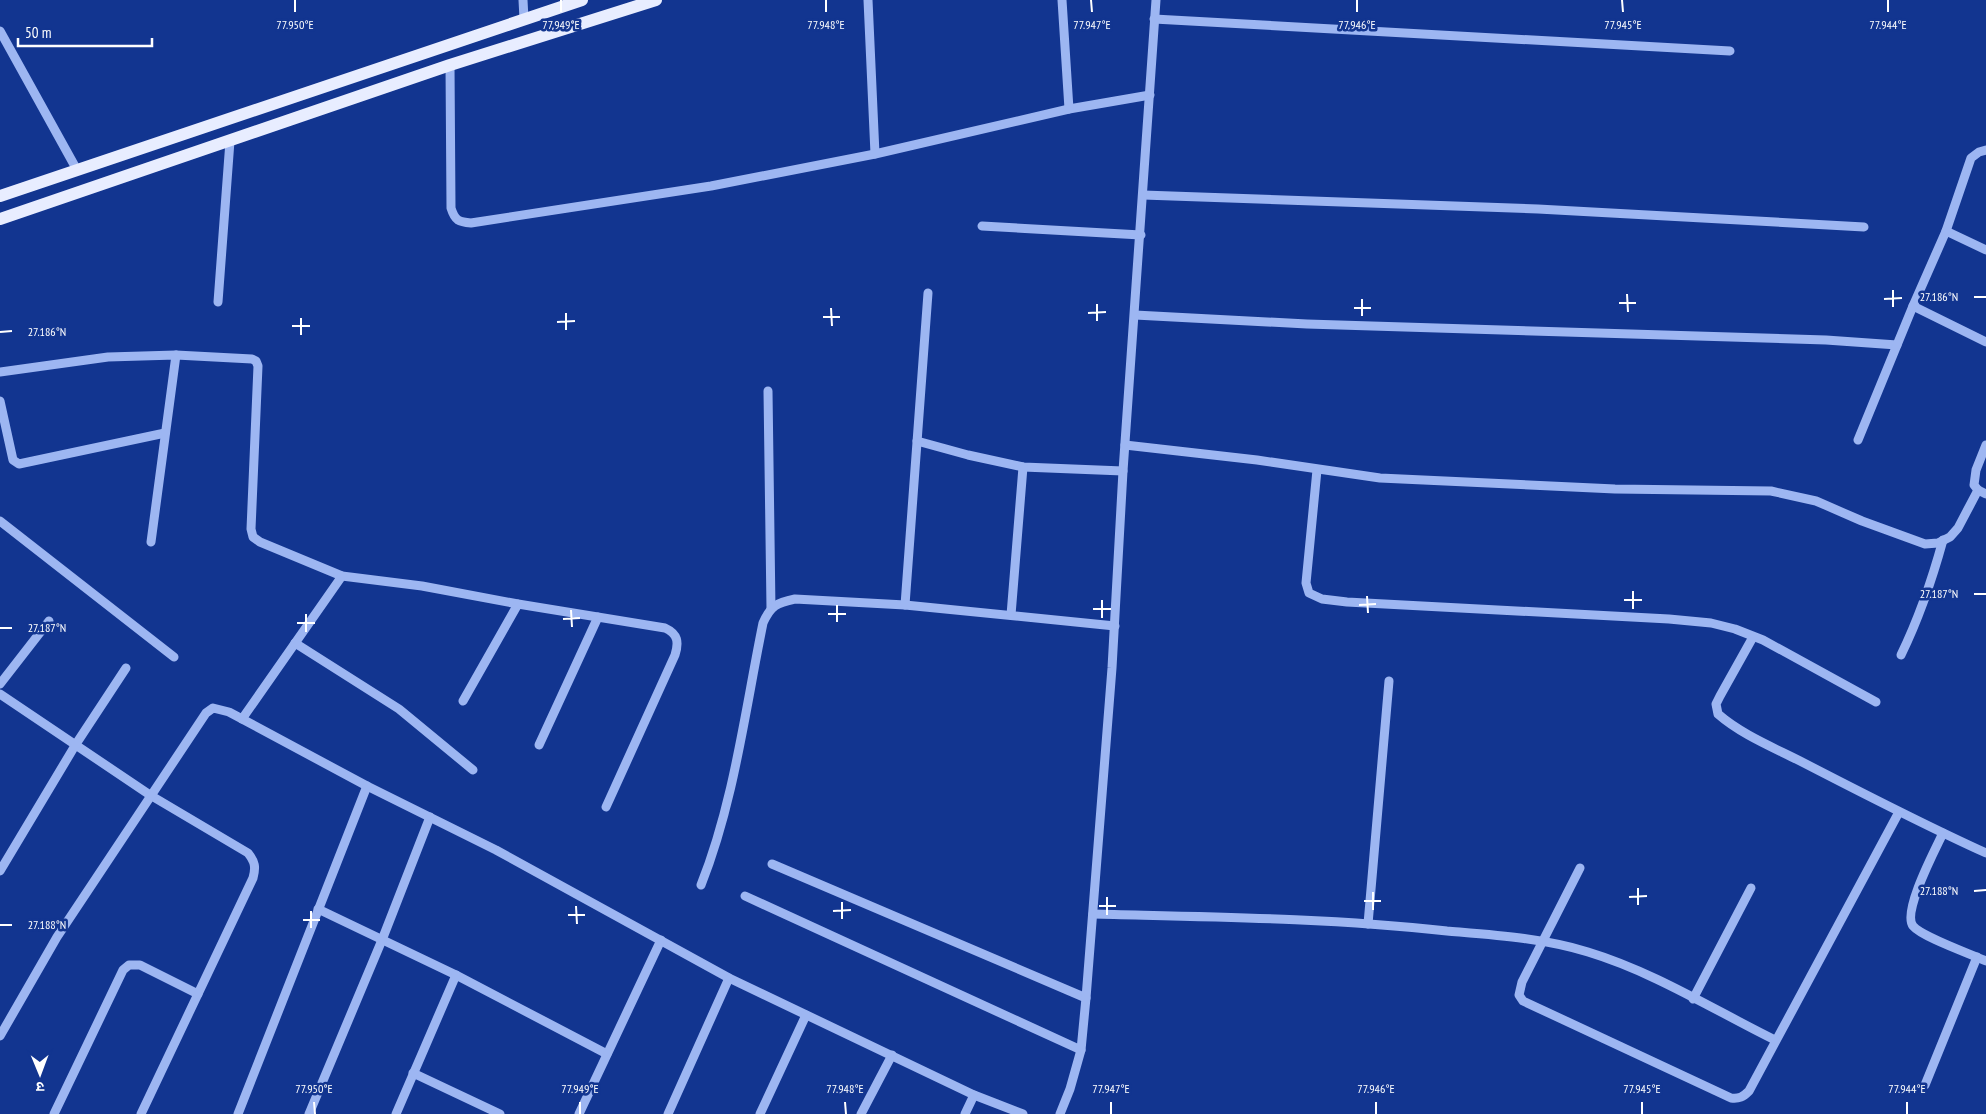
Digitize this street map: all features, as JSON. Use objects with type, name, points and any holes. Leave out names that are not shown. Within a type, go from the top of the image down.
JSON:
[{"type":"main road","points":[[0,196],[582,0]]},
{"type":"main road","points":[[0,219],[450,65],[656,0]]},
{"type":"street","points":[[523,0],[524,19]]},
{"type":"street","points":[[868,0],[876,154]]},
{"type":"street","points":[[1062,0],[1069,109]]},
{"type":"street","points":[[1060,1114],[1070,1089],[1081,1050],[1086,998],[1115,626],[1123,471],[1156,0]]},
{"type":"street","points":[[1154,19],[1730,50]]},
{"type":"street","points":[[0,31],[77,170]]},
{"type":"street","points":[[450,65],[451,208],[454,218],[459,222],[471,223],[711,186],[876,154],[1069,109],[1150,95]]},
{"type":"street","points":[[218,302],[230,141]]},
{"type":"street","points":[[1858,440],[1946,231],[1971,158],[1979,152],[1986,150]]},
{"type":"street","points":[[1143,195],[1538,209],[1864,226]]},
{"type":"street","points":[[982,226],[1141,235]]},
{"type":"street","points":[[1946,231],[1986,250]]},
{"type":"street","points":[[905,605],[928,293]]},
{"type":"street","points":[[1913,306],[1986,342]]},
{"type":"street","points":[[1135,315],[1307,324],[1816,340],[1897,345]]},
{"type":"street","points":[[0,372],[108,357],[176,355],[256,361],[258,366],[250,529],[253,537],[260,542],[342,576],[422,586],[665,628],[672,631],[676,636],[678,646],[606,807]]},
{"type":"street","points":[[151,542],[176,355]]},
{"type":"street","points":[[768,391],[771,609]]},
{"type":"street","points":[[0,401],[13,460],[19,464],[165,433]]},
{"type":"street","points":[[917,441],[968,455],[1023,466],[1123,471]]},
{"type":"street","points":[[1125,445],[1257,460],[1380,478],[1615,489],[1771,491],[1816,501],[1871,525],[1925,544],[1950,537],[1982,492],[1974,485],[1986,445]]},
{"type":"street","points":[[1011,615],[1023,466]]},
{"type":"street","points":[[1316,470],[1306,583],[1309,593],[1322,599],[1711,623],[1735,629],[1753,637],[1876,702]]},
{"type":"street","points":[[0,521],[174,657]]},
{"type":"street","points":[[1901,655],[1919,616],[1934,576],[1943,540]]},
{"type":"street","points":[[242,719],[342,576]]},
{"type":"street","points":[[701,885],[721,830],[763,623],[771,609],[778,603],[795,599],[905,605],[1115,626]]},
{"type":"street","points":[[463,701],[518,604]]},
{"type":"street","points":[[539,745],[598,617]]},
{"type":"street","points":[[0,684],[49,621]]},
{"type":"street","points":[[1753,637],[1716,704],[1718,714],[1728,723],[1754,737],[1899,812],[1986,853]]},
{"type":"street","points":[[295,643],[399,709],[474,770]]},
{"type":"street","points":[[0,871],[76,744],[126,668]]},
{"type":"street","points":[[1368,924],[1389,681]]},
{"type":"street","points":[[0,694],[150,796],[248,852],[254,861],[253,878],[141,1114]]},
{"type":"street","points":[[0,1036],[57,937],[206,713],[213,708],[220,709],[242,719],[366,786],[496,850],[729,978],[974,1095],[1023,1114]]},
{"type":"street","points":[[238,1114],[366,786]]},
{"type":"street","points":[[1580,868],[1520,989],[1519,995],[1523,1001],[1731,1098],[1737,1099],[1749,1091],[1899,812]]},
{"type":"street","points":[[309,1114],[382,940],[430,817]]},
{"type":"street","points":[[1925,1085],[1982,959],[1926,935],[1913,926],[1909,917],[1912,904],[1943,833]]},
{"type":"street","points":[[772,864],[1086,998]]},
{"type":"street","points":[[1693,999],[1752,888]]},
{"type":"street","points":[[745,896],[1081,1050]]},
{"type":"street","points":[[318,909],[456,975],[607,1054]]},
{"type":"street","points":[[1093,914],[1308,920],[1543,941],[1597,956],[1646,975],[1775,1040]]},
{"type":"street","points":[[579,1114],[662,940]]},
{"type":"street","points":[[54,1114],[123,970],[129,965],[140,966],[198,994]]},
{"type":"street","points":[[396,1114],[456,975]]},
{"type":"street","points":[[668,1114],[729,978]]},
{"type":"street","points":[[760,1114],[806,1015]]},
{"type":"street","points":[[861,1114],[892,1055]]},
{"type":"street","points":[[413,1073],[486,1111],[500,1114]]},
{"type":"street","points":[[965,1114],[974,1095]]}]
